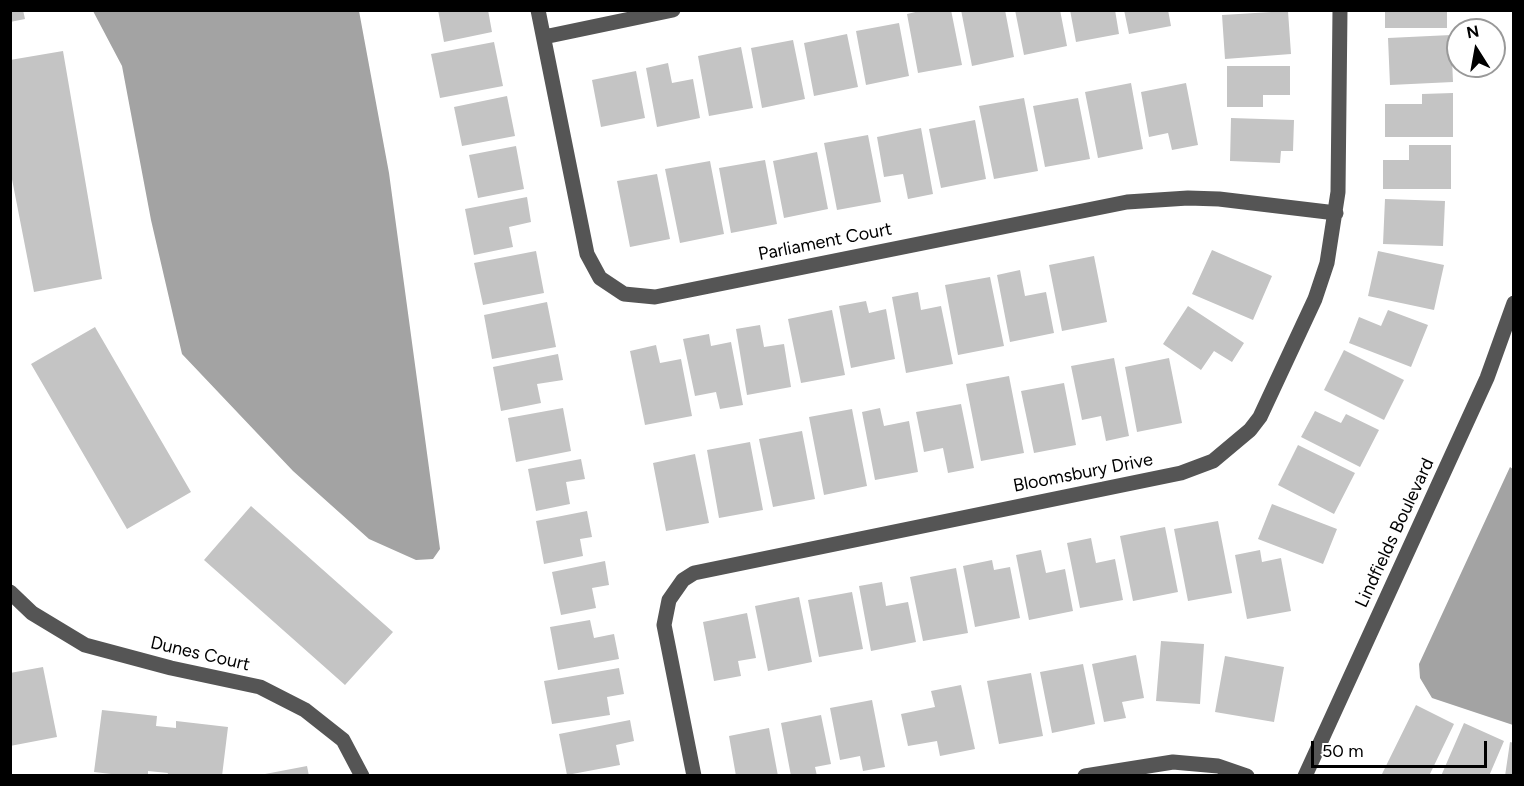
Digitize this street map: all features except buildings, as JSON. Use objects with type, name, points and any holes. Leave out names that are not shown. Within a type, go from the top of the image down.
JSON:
[{"type":"street","name":"Parliament Court","points":[[538,10],[587,254],[600,278],[611,287],[631,295],[655,297],[1127,202],[1188,198],[1220,199],[1336,213]]},
{"type":"street","points":[[544,37],[673,10]]},
{"type":"street","name":"Bloomsbury Drive","points":[[694,776],[664,625],[669,600],[683,580],[706,569],[1181,473],[1213,461],[1240,441],[1260,417],[1315,299],[1327,263],[1336,213],[1339,168],[1340,10]]},
{"type":"street","name":"Lindfields Boulevard","points":[[1305,776],[1487,378],[1514,303]]},
{"type":"street","name":"Dunes Court","points":[[10,592],[32,613],[85,645],[171,668],[260,687],[305,710],[343,740],[362,776]]},
{"type":"street","points":[[1085,776],[1173,762],[1218,766],[1247,776]]},
{"type":"shaded area","points":[[93,11],[359,11],[389,173],[440,549],[433,559],[416,560],[369,539],[293,471],[182,354],[151,220],[122,66]]},
{"type":"shaded area","points":[[1510,467],[1514,470],[1513,725],[1432,698],[1420,678],[1419,664]]}]
